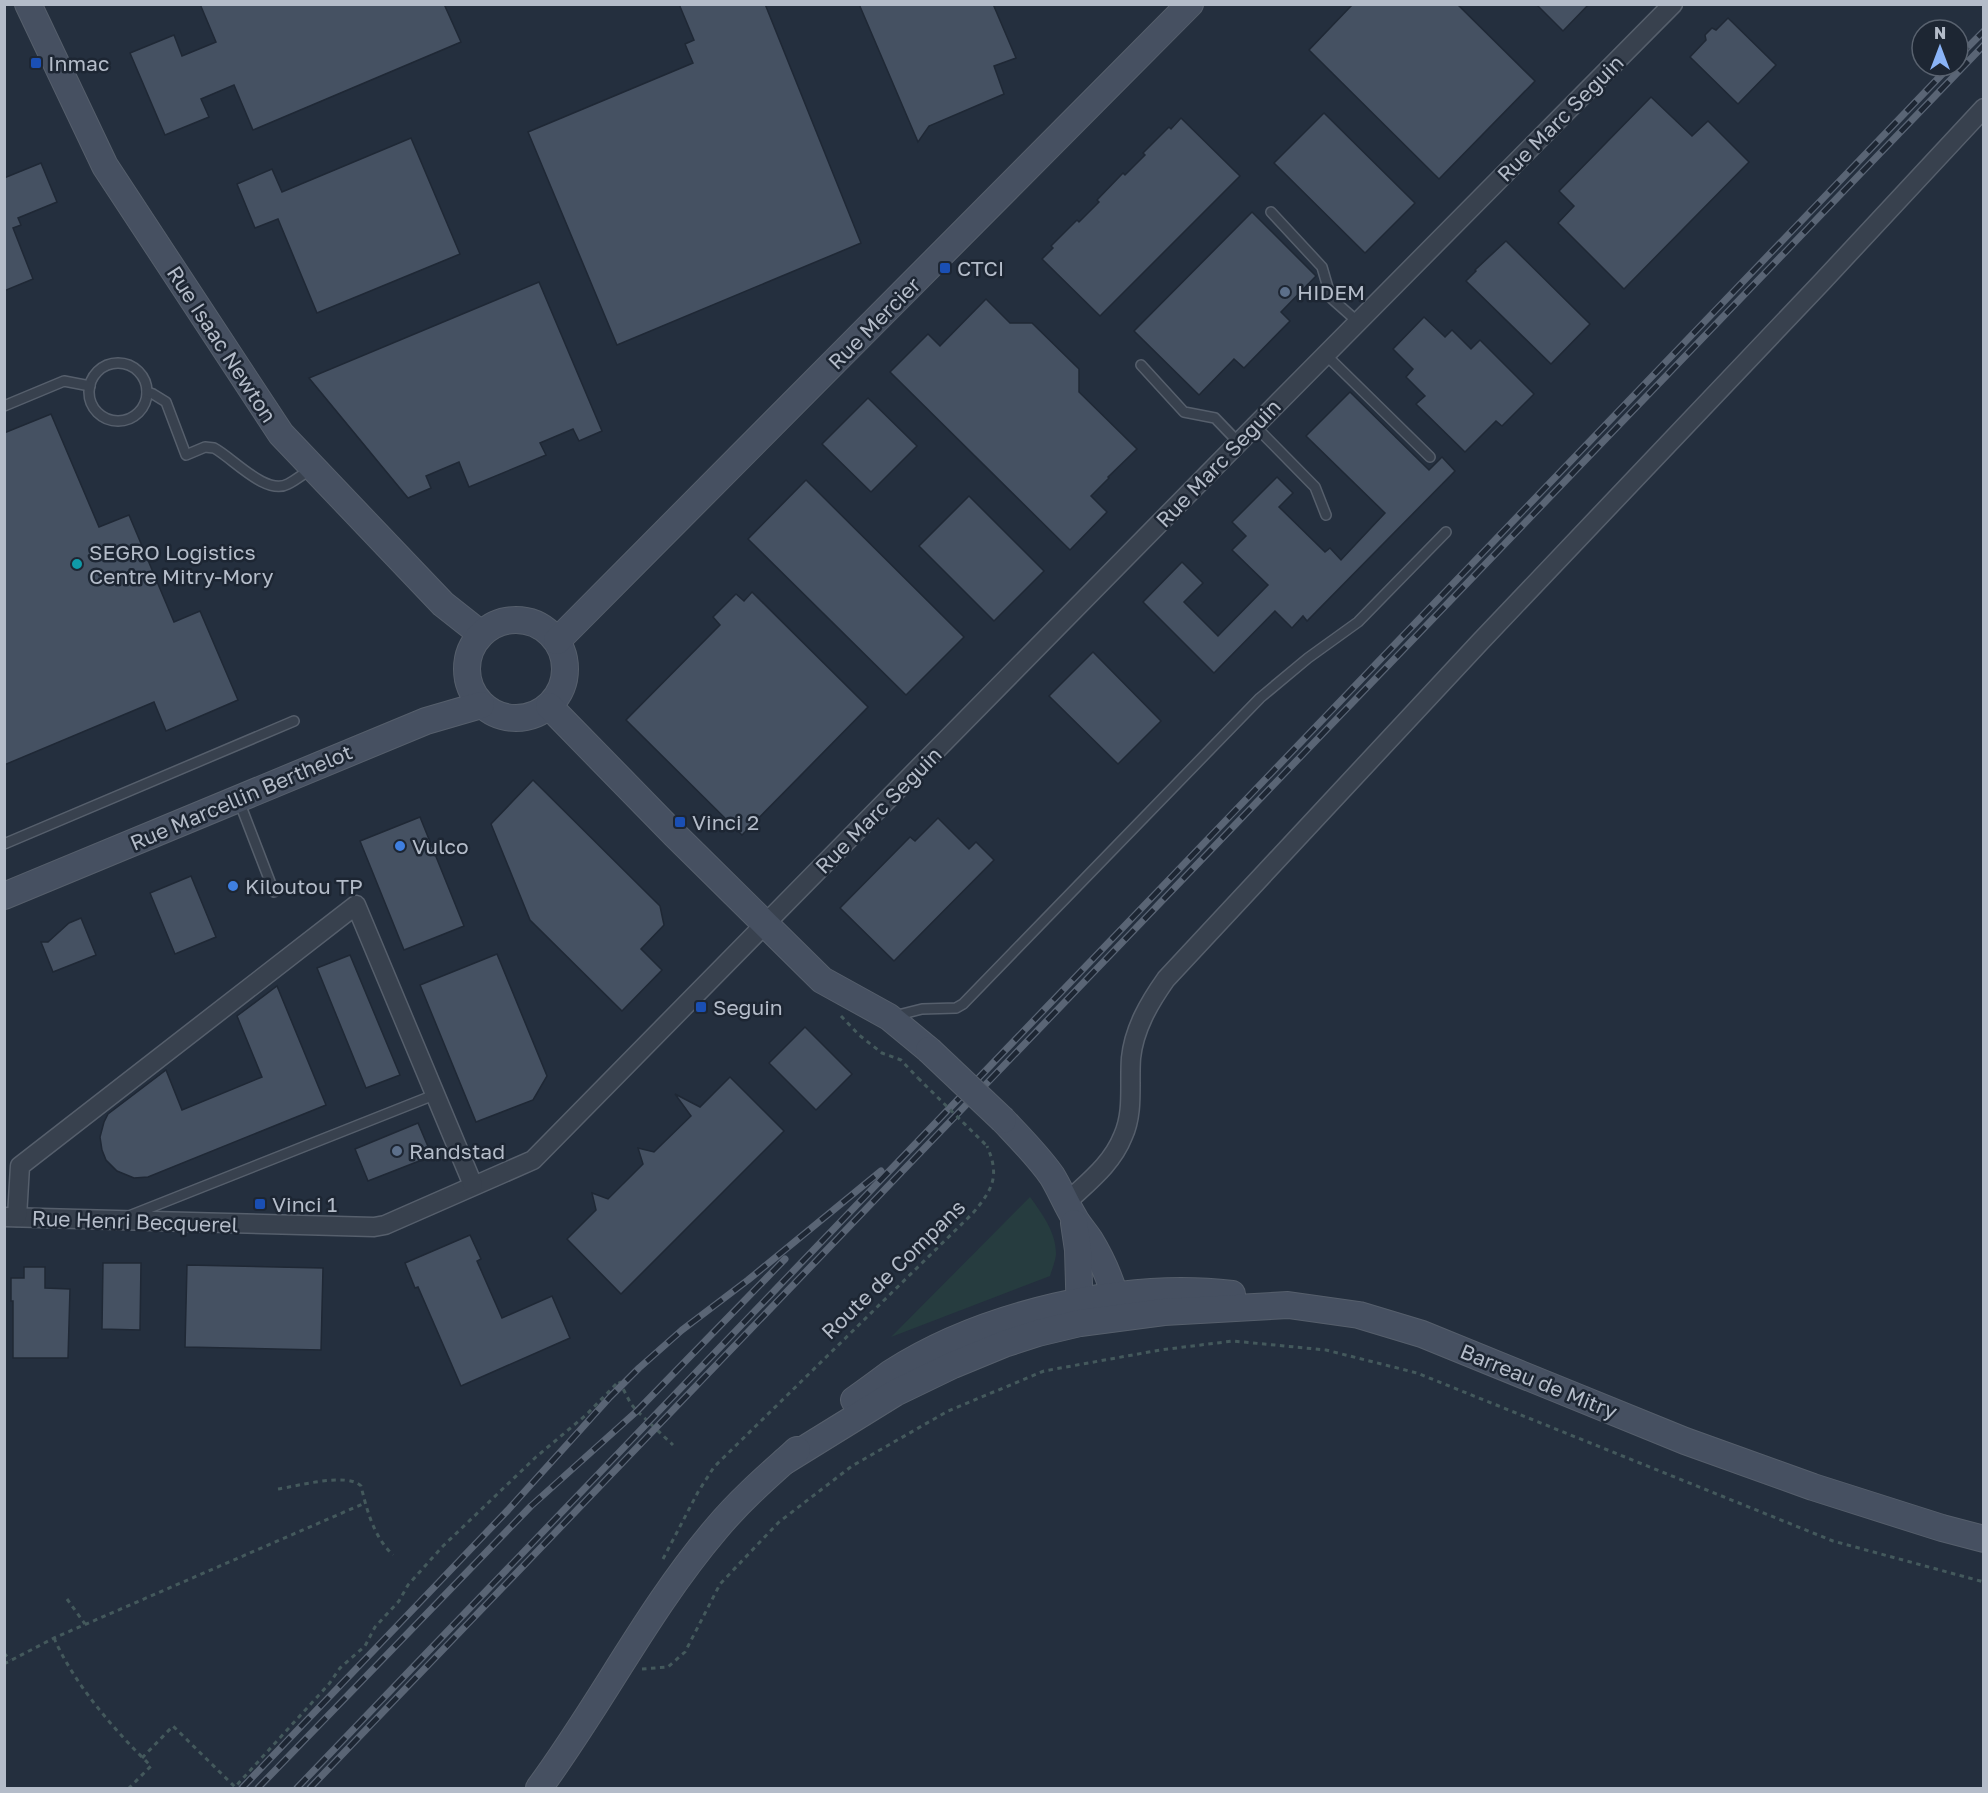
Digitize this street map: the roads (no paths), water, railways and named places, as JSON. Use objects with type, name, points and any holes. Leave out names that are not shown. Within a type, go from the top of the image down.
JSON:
[{"type":"street","name":"Rue Isaac Newton","points":[[28,4],[105,166],[281,434],[443,604],[481,634]]},
{"type":"street","name":"Rue Mercier","points":[[557,641],[1190,4]]},
{"type":"street","name":"Rue Marc Seguin","points":[[765,923],[1673,4]]},
{"type":"street","points":[[1080,1312],[1078,1250],[1070,1209],[1111,1158],[1124,1136],[1129,1120],[1131,1057],[1135,1040],[1150,1002],[1166,979],[1983,108]]},
{"type":"street","points":[[512,620],[529,621],[545,629],[557,641],[564,655],[566,670],[563,685],[556,699],[544,711],[528,718],[511,719],[495,714],[480,705],[471,692],[466,677],[466,661],[471,646],[481,634],[495,624],[512,620]]},
{"type":"street","name":"Rue Marcellin Berthelot","points":[[4,896],[426,721],[480,705]]},
{"type":"street","points":[[549,706],[822,980],[889,1017],[929,1050],[1004,1120],[1040,1161],[1070,1209],[1108,1275],[1118,1307]]},
{"type":"street","points":[[11,1217],[20,1166],[356,905],[473,1185]]},
{"type":"street","name":"Rue Henri Becquerel","points":[[11,1217],[374,1227],[385,1225],[533,1160],[765,923]]},
{"type":"street","name":"Barreau de Mitry","points":[[539,1788],[659,1605],[716,1529],[759,1484],[785,1461],[895,1393],[953,1365],[1080,1312],[1118,1307],[1223,1308],[1288,1305],[1359,1315],[1422,1334],[1685,1441],[1813,1487],[1983,1539]]},
{"type":"lane","points":[[1271,212],[1322,267],[1331,298],[1358,322]]},
{"type":"lane","points":[[1326,355],[1430,457]]},
{"type":"lane","points":[[114,363],[132,366],[144,378],[147,392],[146,403],[135,417],[126,421],[107,420],[99,415],[89,399],[90,386],[97,372],[105,366],[114,363]]},
{"type":"lane","points":[[1141,365],[1184,412],[1215,418],[1239,443]]},
{"type":"lane","points":[[4,406],[64,381],[90,386]]},
{"type":"lane","points":[[147,392],[166,402],[186,455],[205,447],[214,448],[260,482],[277,487],[288,484],[313,468]]},
{"type":"lane","points":[[1255,426],[1315,487],[1326,515]]},
{"type":"lane","points":[[889,1017],[922,1009],[956,1008],[963,1004],[1260,698],[1358,621],[1446,532]]},
{"type":"lane","points":[[4,844],[294,721]]},
{"type":"lane","points":[[238,799],[274,892]]},
{"type":"lane","points":[[117,1221],[434,1095]]},
{"type":"railway","points":[[1970,45],[1984,31]]},
{"type":"railway","points":[[310,1788],[1984,45]]},
{"type":"railway","points":[[297,1788],[1938,78]]},
{"type":"railway","points":[[242,1788],[508,1510],[639,1368],[682,1330],[748,1280],[881,1171]]},
{"type":"railway","points":[[258,1788],[531,1506],[637,1411],[785,1259]]},
{"type":"place","name":"Inmac","points":[[36,63]]},
{"type":"place","name":"CTCI","points":[[945,268]]},
{"type":"place","name":"HIDEM","points":[[1285,292]]},
{"type":"place","name":"SEGRO Logistics Centre Mitry-Mory","points":[[77,564]]},
{"type":"place","name":"Vinci 2","points":[[680,822]]},
{"type":"place","name":"Vulco","points":[[400,846]]},
{"type":"place","name":"Kiloutou TP","points":[[233,886]]},
{"type":"place","name":"Seguin","points":[[701,1007]]},
{"type":"place","name":"Randstad","points":[[397,1151]]},
{"type":"place","name":"Vinci 1","points":[[260,1204]]}]
